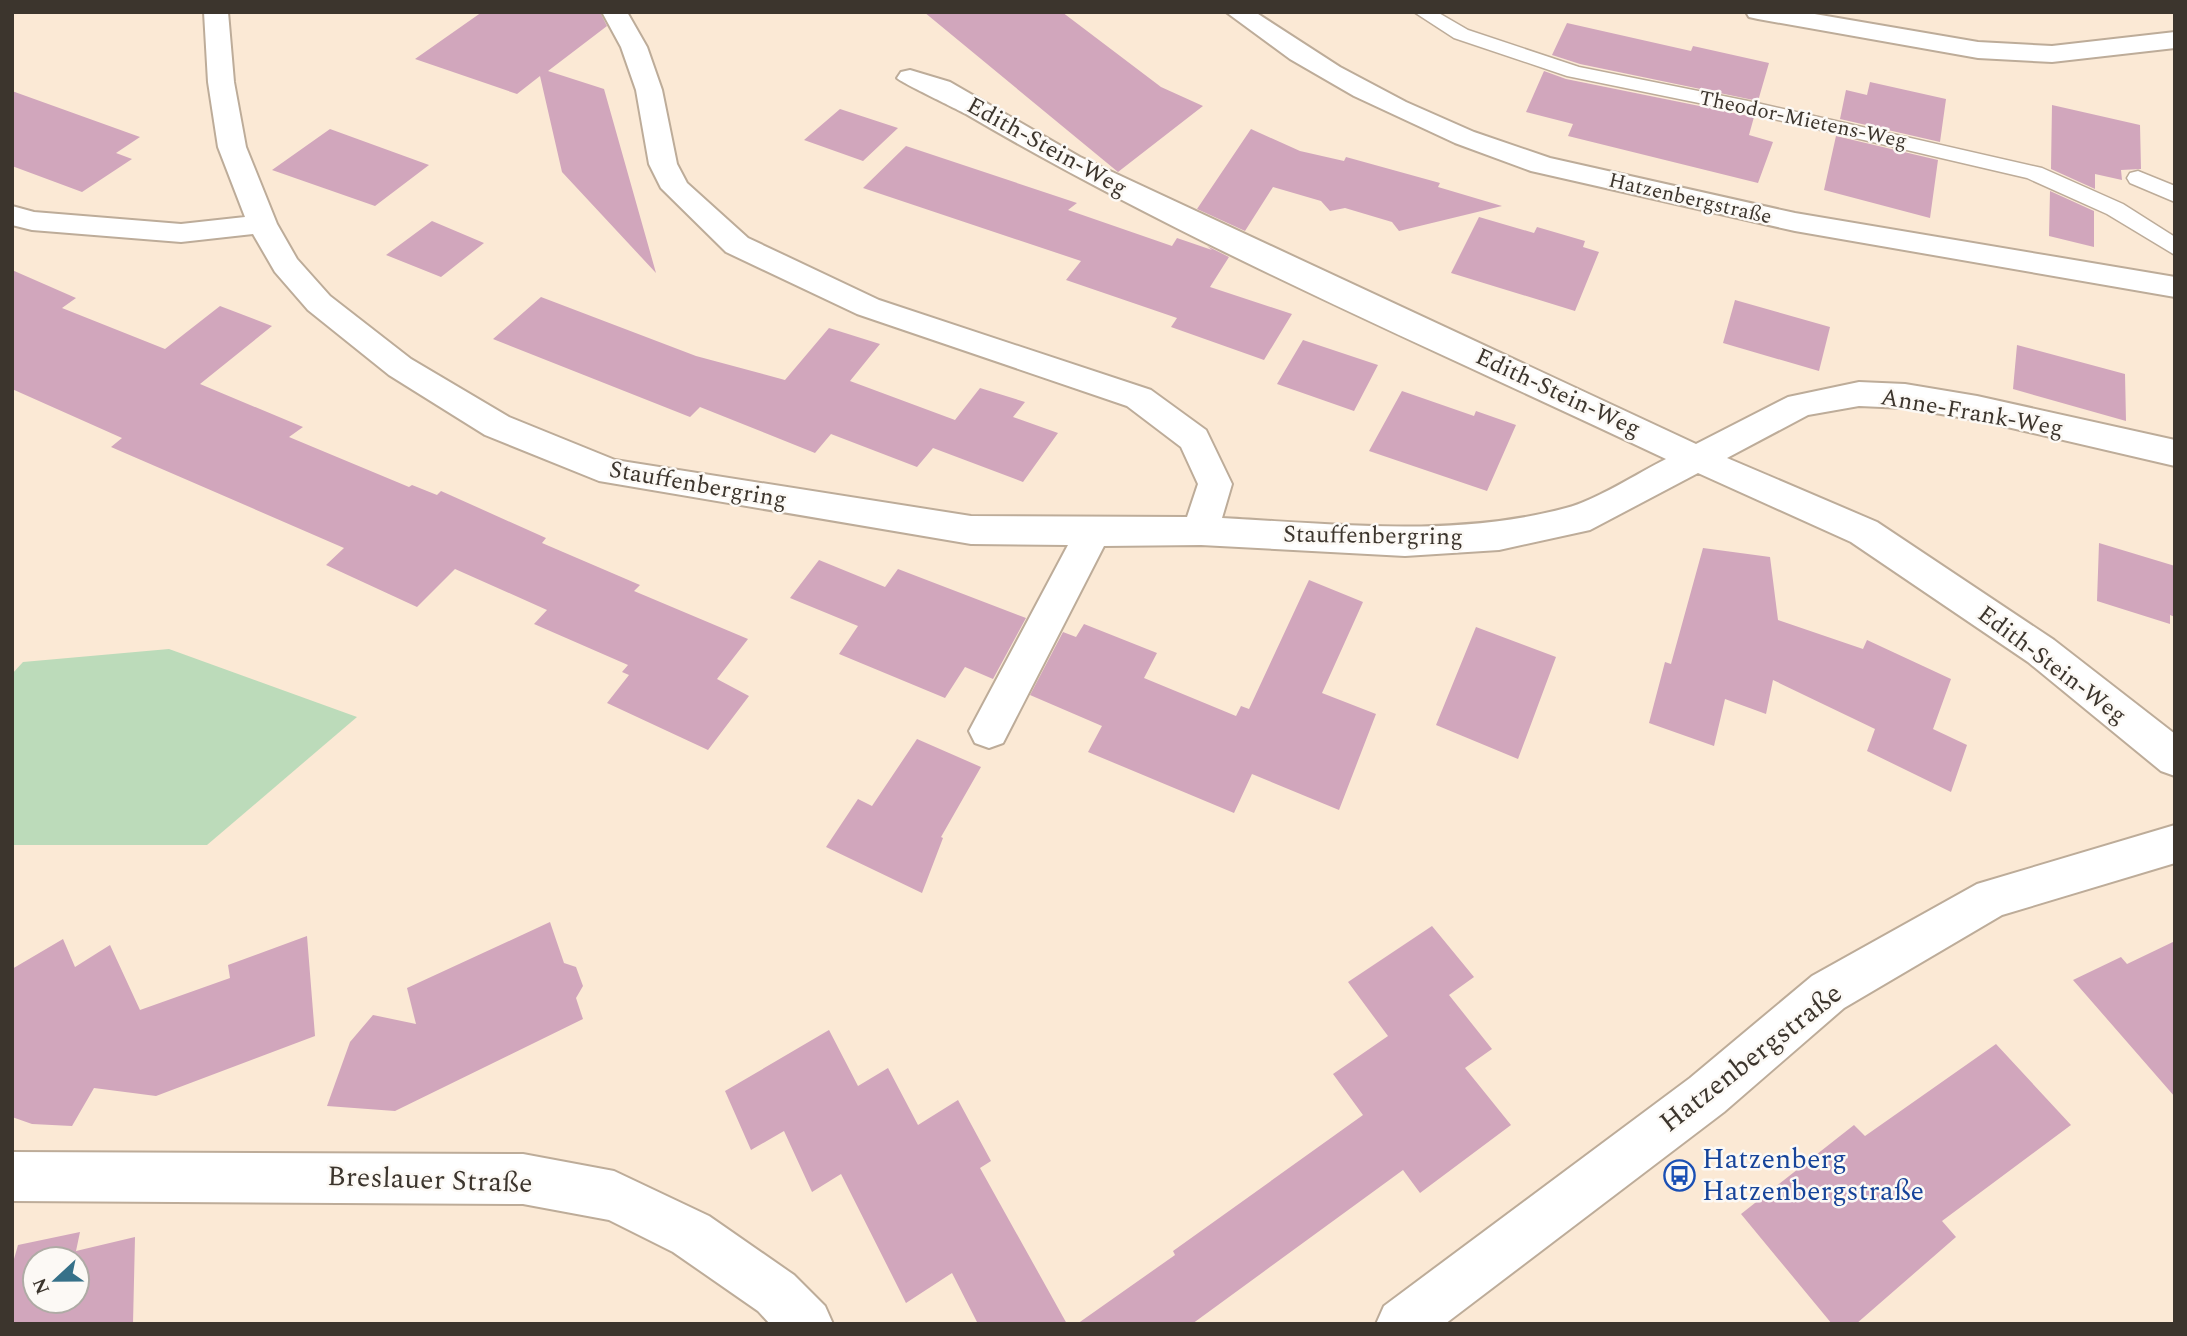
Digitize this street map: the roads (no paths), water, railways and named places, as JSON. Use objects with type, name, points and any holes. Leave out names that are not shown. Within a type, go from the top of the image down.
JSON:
[{"type":"street","name":"Stauffenbergring","points":[[216,12],[221,82],[232,147],[262,224],[286,265],[319,303],[400,367],[497,426],[611,472],[971,530],[1201,531],[1405,542],[1499,536],[1577,520],[1698,459]]},
{"type":"street","points":[[614,12],[635,47],[649,90],[663,164],[676,188],[737,245],[868,307],[1139,398],[1194,439],[1215,484],[1201,531]]},
{"type":"street","name":"Hatzenbergstraße","points":[[1238,12],[1280,43],[1385,103],[1501,152],[1765,217],[2175,287]]},
{"type":"street","points":[[1758,12],[1978,50],[2052,54],[2175,40]]},
{"type":"street","name":"Edith-Stein-Weg","points":[[910,78],[941,88],[1070,163],[1698,459],[1864,532],[2041,651],[2175,758]]},
{"type":"street","points":[[19,224],[181,233],[262,224]]},
{"type":"street","name":"Anne-Frank-Weg","points":[[1698,459],[1800,404],[1859,394],[1905,396],[1978,408],[2175,453]]},
{"type":"street","points":[[989,732],[1093,532]]},
{"type":"street","name":"Hatzenbergstraße","points":[[1402,1324],[1707,1095],[1828,992],[1992,898],[2175,844]]},
{"type":"street","name":"Breslauer Straße","points":[[12,1176],[523,1179],[614,1196],[691,1234],[776,1293],[807,1324]]},
{"type":"lane","name":"Theodor-Mietens-Weg","points":[[1423,12],[1461,34],[1574,72],[1774,113],[2034,173],[2115,209],[2175,248]]},
{"type":"lane","points":[[2138,178],[2175,195]]},
{"type":"place","name":"Hatzenberg Hatzenbergstraße","points":[[1679,1175]]}]
